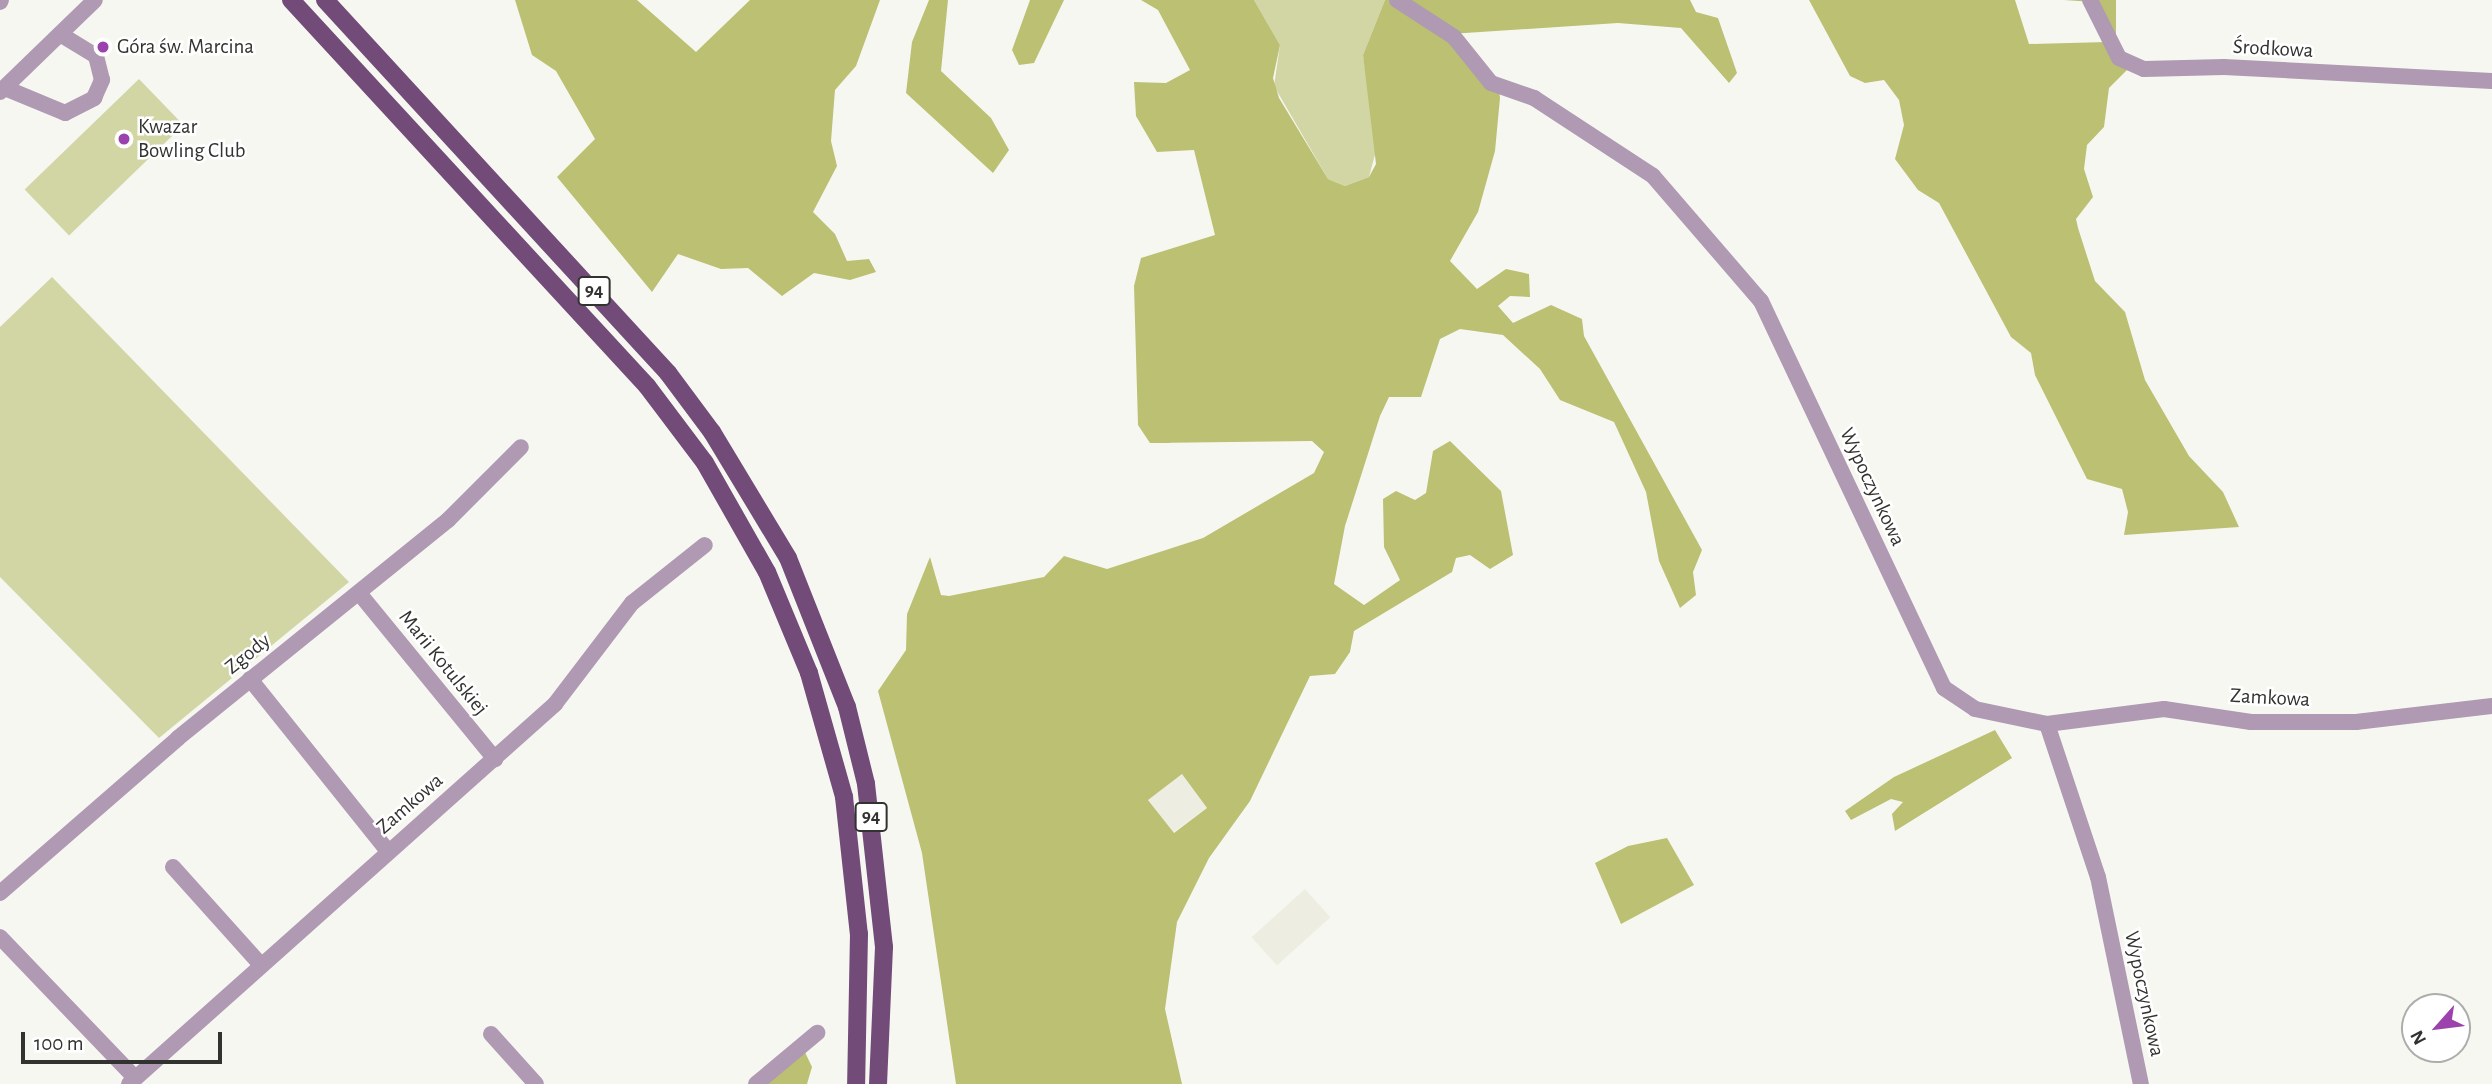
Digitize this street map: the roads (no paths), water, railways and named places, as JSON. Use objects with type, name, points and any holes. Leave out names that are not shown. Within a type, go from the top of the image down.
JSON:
[{"type":"main road","name":"94","points":[[291,0],[647,387],[705,463],[761,561],[809,673],[844,797],[859,934],[856,1084]]},
{"type":"main road","name":"94","points":[[325,0],[668,373],[712,432],[788,558],[847,707],[866,784],[884,947],[878,1084]]},
{"type":"street","points":[[60,34],[96,57],[103,80],[93,98],[65,113],[2,90],[95,0]]},
{"type":"street","name":"Wypoczynkowa","points":[[1398,0],[1454,37],[1491,83],[1534,98],[1653,176],[1761,301],[1781,336],[1850,497],[1944,688],[1975,709],[2047,724],[2098,877],[2141,1084]]},
{"type":"street","name":"Środkowa","points":[[2090,0],[2119,58],[2144,69],[2224,67],[2492,81]]},
{"type":"street","name":"Zgody","points":[[0,893],[250,679],[448,520],[521,447]]},
{"type":"street","name":"Zamkowa","points":[[132,1081],[259,963],[555,704],[632,603],[705,545]]},
{"type":"street","name":"Marii Kotulskiej","points":[[359,593],[495,759]]},
{"type":"street","points":[[250,679],[388,851]]},
{"type":"street","name":"Zamkowa","points":[[2047,724],[2164,709],[2251,722],[2356,722],[2492,706]]},
{"type":"street","points":[[173,867],[259,963]]},
{"type":"street","points":[[0,937],[132,1081]]},
{"type":"street","points":[[756,1084],[817,1033]]},
{"type":"street","points":[[491,1034],[536,1084]]},
{"type":"place","name":"Góra św. Marcina","points":[[103,47]]},
{"type":"place","name":"Kwazar Bowling Club","points":[[124,139]]}]
